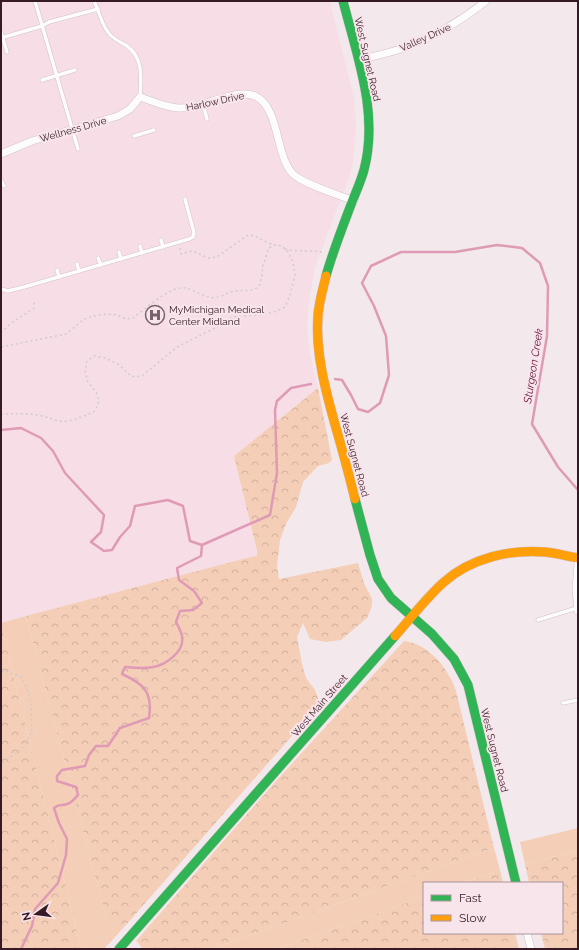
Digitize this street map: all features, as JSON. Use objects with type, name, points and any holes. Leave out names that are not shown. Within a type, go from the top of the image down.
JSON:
[{"type":"street","name":"West Sugnet Road","points":[[343,1],[366,96],[369,116],[369,141],[364,171],[354,201],[328,266],[321,295],[318,315],[318,340],[321,365],[332,414],[378,579],[391,598],[432,634],[454,659],[468,685],[516,882]]},
{"type":"street","name":"Valley Drive","points":[[358,60],[405,48],[431,37],[451,26],[486,1]]},
{"type":"street","name":"Harlow Drive","points":[[140,98],[178,108],[189,108],[243,94],[256,96],[268,108],[286,165],[292,173],[311,184],[354,201]]},
{"type":"street","name":"Wellness Drive","points":[[1,154],[32,141],[124,113],[140,98]]},
{"type":"street","name":"West Main Street","points":[[118,949],[445,581],[483,560],[498,556],[529,551],[546,552],[578,558]]},
{"type":"street","points":[[577,609],[576,589],[578,564]]},
{"type":"street","points":[[527,934],[531,949]]},
{"type":"lane","points":[[35,1],[78,149]]},
{"type":"lane","points":[[94,1],[108,34],[130,48],[135,54],[141,72],[140,98]]},
{"type":"lane","points":[[2,38],[42,26],[49,22],[98,9]]},
{"type":"lane","points":[[1,32],[7,52]]},
{"type":"lane","points":[[42,80],[75,70]]},
{"type":"lane","points":[[203,104],[207,119]]},
{"type":"lane","points":[[134,136],[154,130]]},
{"type":"lane","points":[[1,180],[4,186]]},
{"type":"lane","points":[[1,289],[8,291],[193,237],[194,232],[185,199]]},
{"type":"lane","points":[[161,240],[163,247]]},
{"type":"lane","points":[[140,246],[142,253]]},
{"type":"lane","points":[[119,252],[121,259]]},
{"type":"lane","points":[[98,258],[101,265]]},
{"type":"lane","points":[[78,264],[80,271]]},
{"type":"lane","points":[[57,270],[59,277]]},
{"type":"lane","points":[[538,620],[577,609]]},
{"type":"lane","points":[[563,703],[578,700]]},
{"type":"path","points":[[1,414],[40,415],[55,420],[68,421],[81,418],[95,411],[99,401],[96,392],[88,382],[85,371],[87,361],[94,356],[105,358],[118,364],[131,376],[136,377],[143,374],[177,347],[221,325],[232,317],[267,314],[285,307],[295,275],[292,262],[282,246],[269,244],[253,235],[248,236],[217,257],[208,258],[193,251],[181,254],[180,248]]},
{"type":"path","points":[[1,347],[66,334],[84,319],[94,316],[107,314],[117,315],[126,319],[133,318],[173,290],[181,288],[187,288],[211,298],[220,297],[235,291],[250,291],[259,287],[267,254],[270,248],[275,244]]},
{"type":"path","points":[[285,249],[322,252]]},
{"type":"path","points":[[1,333],[10,324],[34,308],[34,302]]},
{"type":"path","points":[[1,670],[20,676],[28,690],[31,705],[32,731],[24,747],[1,764]]},
{"type":"shaded area","name":"MyMichigan Medical Center Midland","points":[[1,1],[330,1],[354,97],[356,127],[354,158],[349,178],[318,259],[309,301],[307,328],[310,353],[318,388],[234,456],[258,555],[1,623]]},
{"type":"green space","points":[[318,388],[332,460],[329,463],[318,466],[303,482],[296,507],[286,524],[280,540],[277,566],[279,579],[358,563],[364,583],[372,599],[372,606],[367,618],[341,640],[326,642],[310,639],[303,623],[297,637],[302,664],[306,678],[315,690],[320,704],[125,926],[116,926],[107,921],[26,616],[258,555],[234,456]]},
{"type":"green space","points":[[26,616],[107,921],[118,927],[125,926],[104,949],[81,949],[1,625],[1,623]]},
{"type":"green space","points":[[1,625],[81,949],[1,949]]},
{"type":"green space","points":[[404,641],[422,647],[436,658],[448,674],[456,691],[494,848],[211,949],[143,949],[136,941],[277,780]]},
{"type":"green space","points":[[578,828],[578,850],[525,864],[520,842]]},
{"type":"green space","points":[[494,848],[500,870],[466,882],[423,882],[423,897],[276,949],[211,949]]},
{"type":"green space","points":[[578,850],[578,949],[545,949],[541,934],[563,934],[563,882],[529,882],[525,864]]},
{"type":"green space","points":[[500,870],[503,882],[466,882]]},
{"type":"green space","points":[[423,897],[423,934],[515,934],[519,949],[276,949]]},
{"type":"waterway","name":"Sturgeon Creek","points":[[335,379],[342,380],[358,409],[368,412],[380,403],[389,375],[386,336],[374,306],[362,283],[371,266],[401,252],[455,252],[497,245],[522,248],[540,263],[548,286],[547,336],[532,424],[558,467],[578,490]]},
{"type":"waterway","name":"Sturgeon Creek","points":[[1,430],[21,428],[41,438],[53,451],[65,473],[104,515],[101,532],[91,542],[104,551],[112,550],[120,537],[130,526],[135,506],[168,500],[183,506],[190,541],[202,545],[270,515],[277,473],[275,410],[277,401],[291,388],[311,384]]},
{"type":"waterway","points":[[21,949],[32,926],[35,909],[58,883],[66,855],[67,839],[54,808],[70,803],[78,795],[76,787],[57,781],[57,776],[62,770],[85,766],[89,755],[96,746],[108,746],[120,728],[149,718],[150,702],[145,690],[136,681],[122,674],[125,667],[150,668],[158,666],[169,660],[178,652],[182,642],[182,634],[176,622],[180,611],[193,610],[202,603],[194,591],[179,580],[177,568],[201,556],[202,545]]},
{"type":"traffic: fast","points":[[326,276],[338,239],[363,174],[368,149],[368,106],[360,64],[343,1]]},
{"type":"traffic: fast","points":[[355,499],[378,579],[391,598],[432,634],[454,659],[468,685],[516,882]]},
{"type":"traffic: fast","points":[[119,949],[395,636]]},
{"type":"traffic: slow","points":[[326,276],[318,315],[318,344],[322,372],[355,499]]},
{"type":"traffic: slow","points":[[395,636],[437,588],[455,574],[479,561],[505,554],[532,551],[549,552],[578,558]]},
{"type":"place","name":"MyMichigan Medical Center Midland","points":[[155,315]]}]
